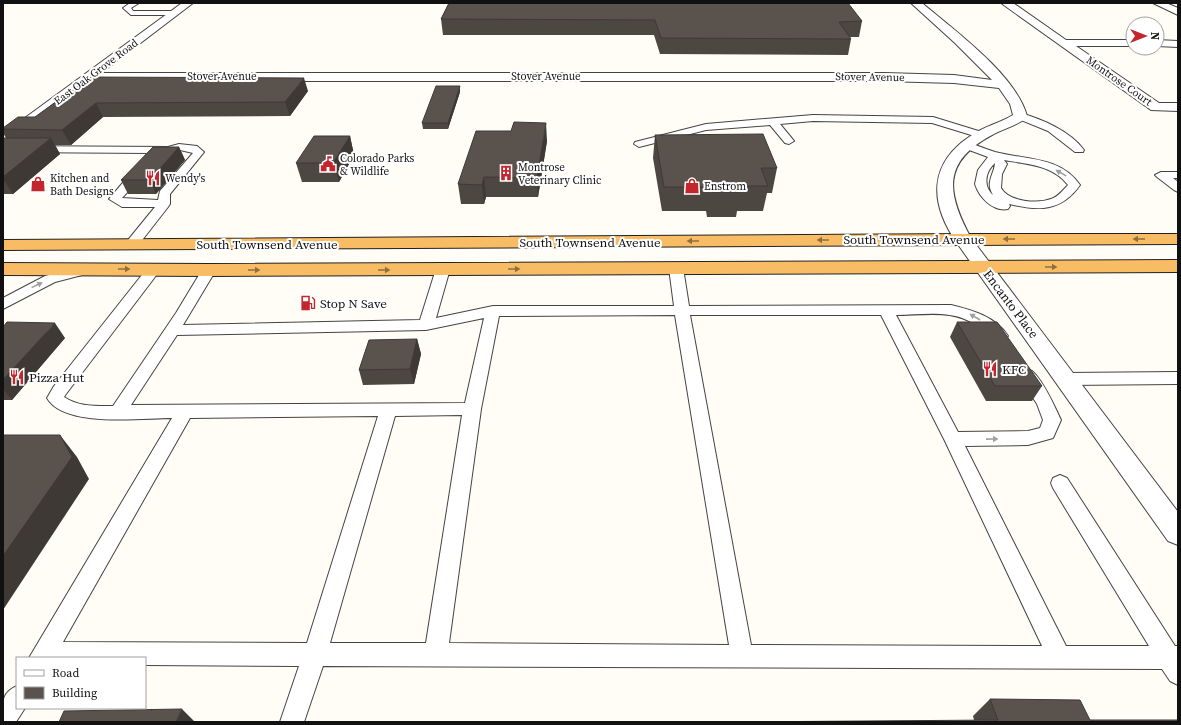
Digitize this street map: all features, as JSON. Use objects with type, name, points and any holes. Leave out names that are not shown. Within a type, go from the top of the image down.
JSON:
[{"type":"highway","name":"South Townsend Avenue","points":[[3,246],[963,239],[1178,239]]},
{"type":"highway","name":"South Townsend Avenue","points":[[3,269],[444,270],[1178,266]]},
{"type":"street","name":"East Oak Grove Road","points":[[3,140],[188,3]]},
{"type":"street","points":[[916,3],[994,73],[1017,100],[1021,111],[1020,116]]},
{"type":"street","name":"Montrose Court","points":[[1006,3],[1156,107],[1178,107]]},
{"type":"street","points":[[1158,3],[1178,12]]},
{"type":"street","points":[[1063,43],[1125,43]]},
{"type":"street","points":[[1165,44],[1178,44]]},
{"type":"street","name":"Stover Avenue","points":[[89,77],[876,77],[954,79],[1003,85]]},
{"type":"street","name":"Encanto Place","points":[[1020,116],[1012,122],[965,145],[948,167],[945,186],[946,204],[963,239],[1178,533]]},
{"type":"lane","points":[[135,3],[127,8],[131,13],[174,13]]},
{"type":"lane","points":[[1020,116],[1038,121],[1056,130],[1079,150]]},
{"type":"lane","points":[[639,144],[706,127],[813,118],[933,120],[981,136]]},
{"type":"lane","points":[[773,122],[789,141]]},
{"type":"lane","points":[[965,145],[996,156],[1030,161],[1052,168],[1069,178],[1074,186],[1074,199],[1064,209],[1035,211],[1014,209],[997,204],[986,197],[980,188],[987,162],[996,156]]},
{"type":"lane","points":[[131,245],[199,152],[193,148],[179,147],[156,155],[118,193],[115,199],[122,203],[164,199]]},
{"type":"lane","points":[[3,149],[168,150]]},
{"type":"lane","points":[[1178,175],[1161,175],[1178,188]]},
{"type":"lane","points":[[676,268],[742,656]]},
{"type":"lane","points":[[154,269],[55,398],[63,405],[74,410],[118,412],[472,409]]},
{"type":"lane","points":[[3,304],[50,279],[85,270]]},
{"type":"lane","points":[[118,412],[173,330],[209,270]]},
{"type":"lane","points":[[426,325],[444,270]]},
{"type":"lane","points":[[886,310],[953,439],[1059,657]]},
{"type":"lane","points":[[173,330],[426,325],[493,311],[951,310],[971,314],[990,326],[1000,336],[1045,404],[1052,420],[1047,433],[1028,438],[953,439]]},
{"type":"lane","points":[[436,654],[472,409],[493,311]]},
{"type":"lane","points":[[1066,379],[1178,378]]},
{"type":"lane","points":[[292,722],[315,654],[388,410]]},
{"type":"lane","points":[[43,655],[185,411]]},
{"type":"lane","points":[[1060,482],[1175,663]]},
{"type":"lane","points":[[43,655],[436,654],[1059,657],[1175,663]]},
{"type":"lane","points":[[3,721],[16,700]]},
{"type":"building","points":[[449,3],[848,3],[862,21],[839,22],[851,39],[661,38],[655,20],[441,19]]},
{"type":"building","points":[[90,77],[304,78],[285,102],[96,103],[62,130],[3,129],[18,117],[35,117]]},
{"type":"building","points":[[436,86],[460,86],[448,123],[422,123]]},
{"type":"building","points":[[514,122],[546,123],[537,178],[484,177],[482,185],[458,184],[476,131],[511,131]]},
{"type":"building","points":[[763,134],[777,168],[761,168],[768,186],[739,186],[740,192],[711,192],[710,187],[664,187],[655,135]]},
{"type":"building","points":[[314,136],[350,136],[333,163],[296,163]]},
{"type":"building","points":[[3,138],[51,138],[3,177]]},
{"type":"building","points":[[153,147],[179,147],[150,180],[121,180]]},
{"type":"building","points":[[7,322],[55,323],[3,380],[3,327]]},
{"type":"building","points":[[957,322],[997,322],[1042,386],[995,386]]},
{"type":"building","points":[[417,339],[410,369],[359,370],[369,340]]},
{"type":"building","points":[[3,435],[60,435],[72,457],[3,556]]},
{"type":"building","points":[[990,699],[1080,700],[1090,720],[1178,720],[1178,722],[730,722],[998,720]]},
{"type":"building","points":[[182,709],[176,722],[59,722],[64,711]]},
{"type":"place","name":"Colorado Parks & Wildlife","points":[[328,164]]},
{"type":"place","name":"Montrose Veterinary Clinic","points":[[506,173]]},
{"type":"place","name":"Wendy's","points":[[153,178]]},
{"type":"place","name":"Kitchen and Bath Designs","points":[[38,184]]},
{"type":"place","name":"Enstrom","points":[[692,186]]},
{"type":"place","name":"Stop N Save","points":[[308,303]]},
{"type":"place","name":"KFC","points":[[990,369]]},
{"type":"place","name":"Pizza Hut","points":[[17,377]]}]
